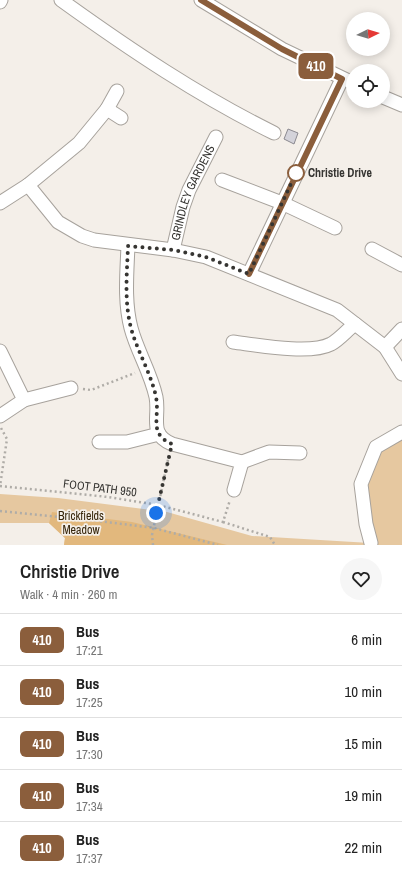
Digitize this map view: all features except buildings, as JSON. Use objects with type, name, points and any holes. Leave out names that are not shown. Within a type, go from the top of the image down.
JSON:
[{"type":"street","points":[[61,0],[103,30],[204,94],[274,133]]},
{"type":"street","points":[[201,0],[282,49],[346,80]]},
{"type":"street","points":[[249,274],[282,203],[346,85]]},
{"type":"street","points":[[0,202],[28,185],[79,143],[107,109],[117,91]]},
{"type":"street","points":[[390,100],[402,105]]},
{"type":"street","points":[[107,109],[121,118]]},
{"type":"street","name":"GRINDLEY GARDENS","points":[[173,250],[183,207],[189,190],[216,137]]},
{"type":"street","name":"GRINDLEY GARDENS","points":[[222,180],[282,203]]},
{"type":"street","points":[[28,185],[58,222],[70,230],[94,240],[128,246],[173,250],[206,257],[337,310],[385,347],[402,374]]},
{"type":"street","points":[[282,203],[335,228]]},
{"type":"street","points":[[128,246],[128,312],[131,328],[156,398],[159,434],[162,440],[172,444],[242,462],[269,452],[300,453]]},
{"type":"street","points":[[372,249],[402,265]]},
{"type":"street","points":[[233,342],[294,349],[316,348],[330,344],[355,324]]},
{"type":"street","points":[[385,347],[402,329]]},
{"type":"street","points":[[0,351],[24,400]]},
{"type":"street","points":[[0,416],[24,400],[71,388]]},
{"type":"street","points":[[371,543],[366,524],[361,484],[376,447],[402,432]]},
{"type":"street","points":[[99,442],[127,442],[159,434]]},
{"type":"street","points":[[234,490],[242,462]]},
{"type":"path","points":[[71,388],[91,390],[145,369]]},
{"type":"path","name":"FOOT PATH 950","points":[[0,426],[7,439],[0,486],[108,497],[158,505],[223,522],[270,538],[274,545]]},
{"type":"path","points":[[153,545],[158,505],[172,444]]},
{"type":"path","points":[[223,522],[234,490]]},
{"type":"path","points":[[0,511],[154,528],[218,545]]},
{"type":"green space","name":"Brickfields Meadow","points":[[402,433],[402,545],[64,545],[65,538],[49,523],[0,523],[0,494],[58,498],[167,512],[252,536],[370,543],[364,484],[371,443]]},
{"type":"green space","points":[[52,512],[132,522],[227,545],[64,545],[65,538],[49,523]]},
{"type":"bus line","name":"410","points":[[201,0],[282,49],[342,79],[249,274]]},
{"type":"place","name":"Christie Drive","points":[[296,173]]},
{"type":"route","points":[[156,513],[172,444],[162,440],[157,432],[156,398],[131,328],[127,296],[128,246],[173,250],[206,257],[249,274],[296,173]]}]
